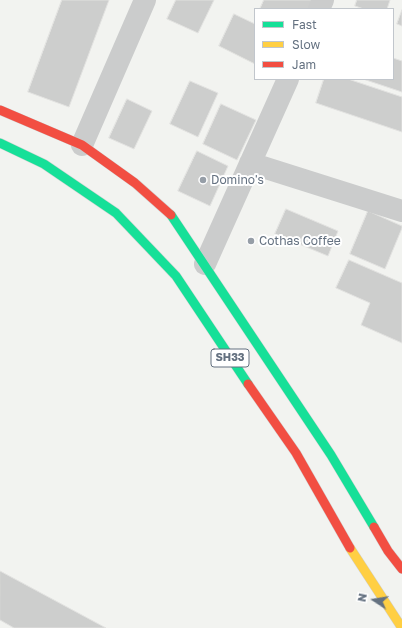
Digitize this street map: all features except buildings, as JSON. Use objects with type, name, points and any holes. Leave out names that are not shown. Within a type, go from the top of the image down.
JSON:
[{"type":"main road","name":"SH33","points":[[0,110],[82,145],[135,184],[173,216],[331,455],[388,551],[402,569]]},
{"type":"main road","name":"SH33","points":[[0,143],[44,164],[116,213],[176,276],[227,354],[296,453],[356,559],[402,628]]},
{"type":"street","points":[[82,145],[145,0]]},
{"type":"street","points":[[204,264],[288,80]]},
{"type":"street","points":[[250,163],[401,209]]},
{"type":"traffic: fast","points":[[0,143],[44,164],[116,213],[176,276],[248,384]]},
{"type":"traffic: fast","points":[[171,215],[331,455],[374,527]]},
{"type":"traffic: slow","points":[[350,548],[402,628]]},
{"type":"traffic: jam","points":[[0,110],[82,145],[135,183],[171,215]]},
{"type":"traffic: jam","points":[[248,384],[296,453],[350,548]]},
{"type":"traffic: jam","points":[[374,527],[388,551],[402,569]]},
{"type":"place","name":"Domino's","points":[[203,180]]},
{"type":"place","name":"Cothas Coffee","points":[[251,241]]}]
